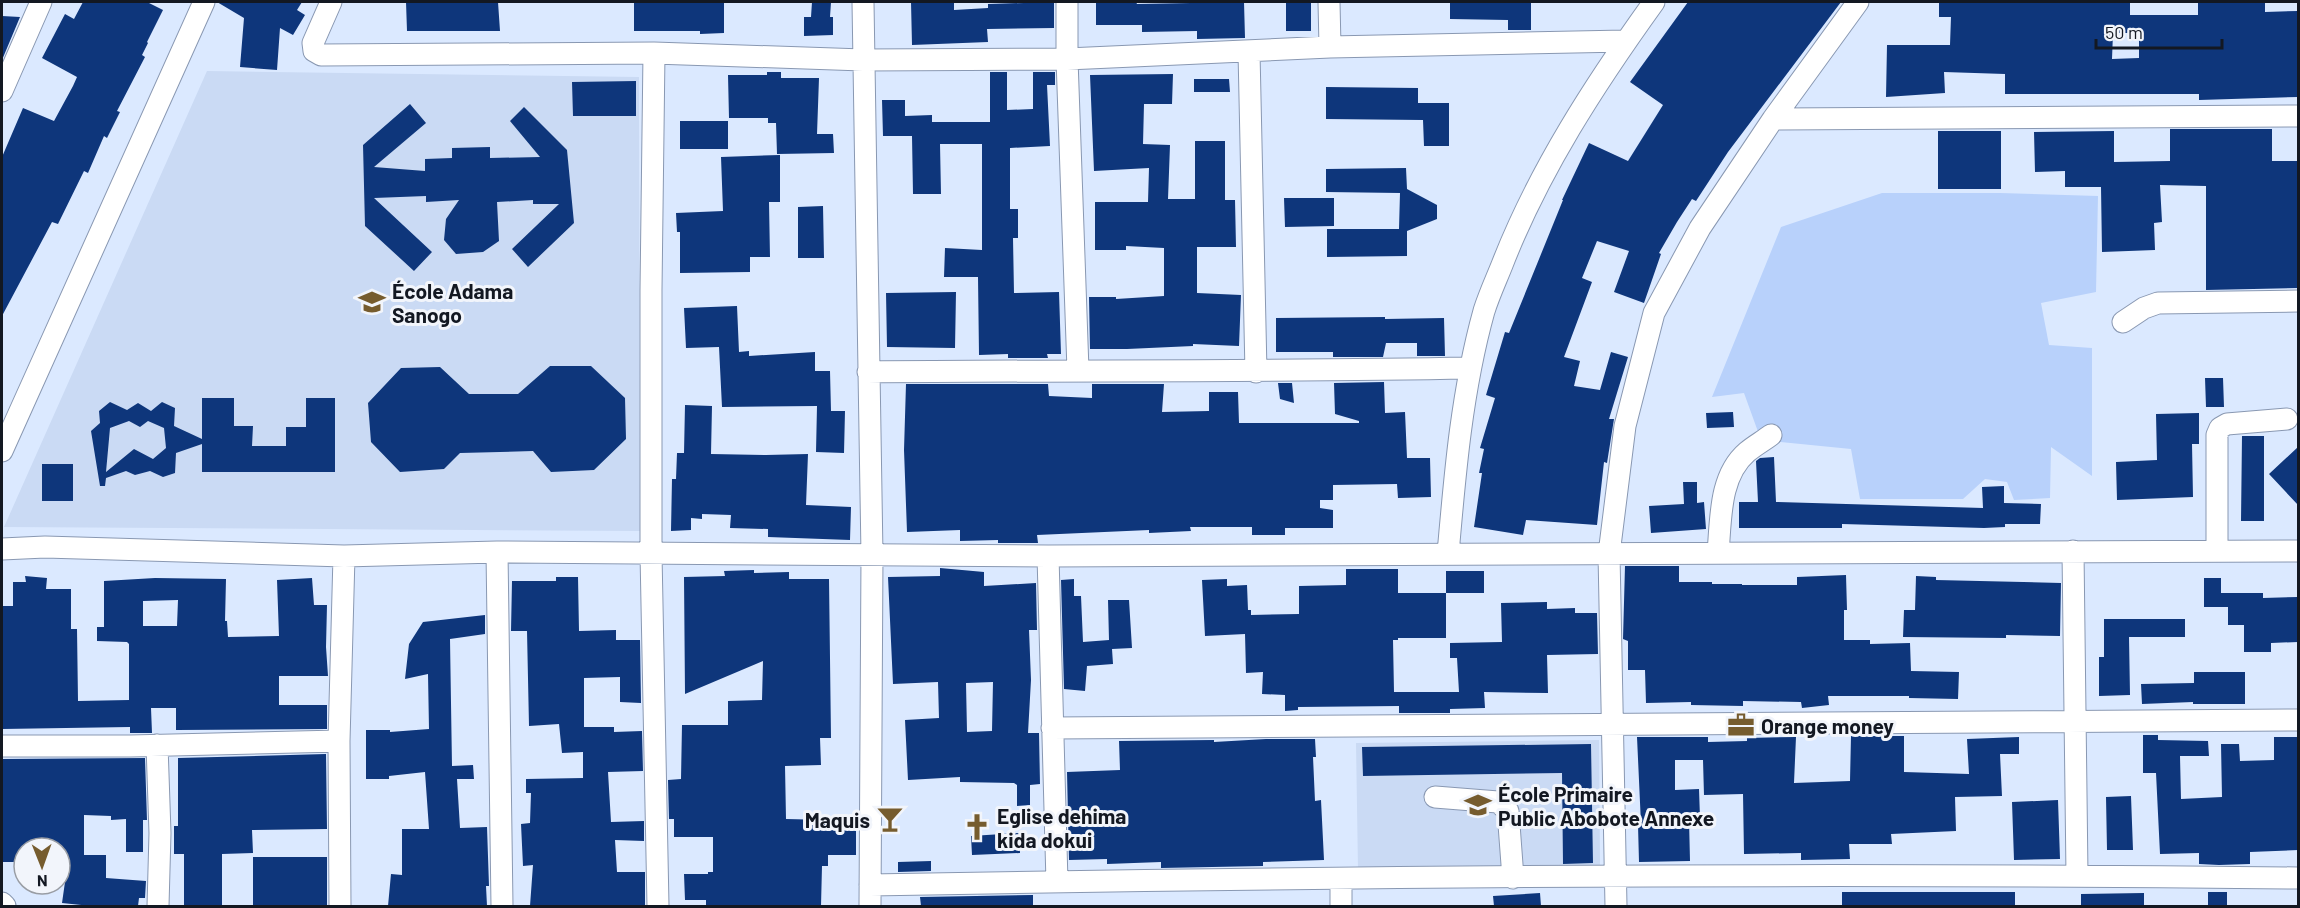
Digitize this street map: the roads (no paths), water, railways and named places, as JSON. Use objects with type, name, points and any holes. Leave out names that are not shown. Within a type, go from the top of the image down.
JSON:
[{"type":"street","points":[[2,91],[41,2]]},
{"type":"street","points":[[2,451],[204,2]]},
{"type":"street","points":[[331,2],[313,43],[314,51],[321,55],[654,53],[863,60],[1067,59],[1330,47],[1625,41]]},
{"type":"street","points":[[863,2],[872,555],[870,906]]},
{"type":"street","points":[[1067,2],[1078,370]]},
{"type":"street","points":[[1329,2],[1330,47]]},
{"type":"street","points":[[1448,554],[1457,450],[1470,368],[1485,309],[1518,224],[1561,142],[1625,41],[1654,2]]},
{"type":"street","points":[[1616,906],[1608,554],[1625,426],[1654,313],[1700,228],[1773,120],[1858,2]]},
{"type":"street","points":[[1249,52],[1256,372]]},
{"type":"street","points":[[654,53],[651,554],[658,906]]},
{"type":"street","points":[[1773,120],[2298,116]]},
{"type":"street","points":[[2123,322],[2144,308],[2158,303],[2298,301]]},
{"type":"street","points":[[868,372],[1078,370],[1256,372],[1470,368]]},
{"type":"street","points":[[2217,551],[2217,435],[2220,428],[2227,424],[2287,419]]},
{"type":"street","points":[[1718,553],[1726,485],[1746,453],[1771,435]]},
{"type":"street","points":[[2,549],[45,547],[344,556],[497,552],[1048,556],[2298,550]]},
{"type":"street","points":[[2073,551],[2077,875]]},
{"type":"street","points":[[497,552],[502,906]]},
{"type":"street","points":[[340,906],[339,741],[344,556]]},
{"type":"street","points":[[1048,556],[1057,882]]},
{"type":"street","points":[[1053,728],[2298,720]]},
{"type":"street","points":[[2,746],[157,746],[339,741]]},
{"type":"street","points":[[157,746],[160,833],[158,906]]},
{"type":"street","points":[[1435,796],[1498,802],[1508,811],[1513,878]]},
{"type":"street","points":[[870,885],[1615,877],[2077,875],[2298,878]]},
{"type":"street","points":[[1341,879],[1341,906]]},
{"type":"street","points":[[2,903],[5,906]]},
{"type":"place","name":"École Adama Sanogo","points":[[372,302]]},
{"type":"place","name":"Orange money","points":[[1741,725]]},
{"type":"place","name":"École Primaire Public Abobote Annexe","points":[[1478,805]]},
{"type":"place","name":"Maquis","points":[[890,819]]},
{"type":"place","name":"Eglise dehima kida dokui","points":[[977,827]]}]
